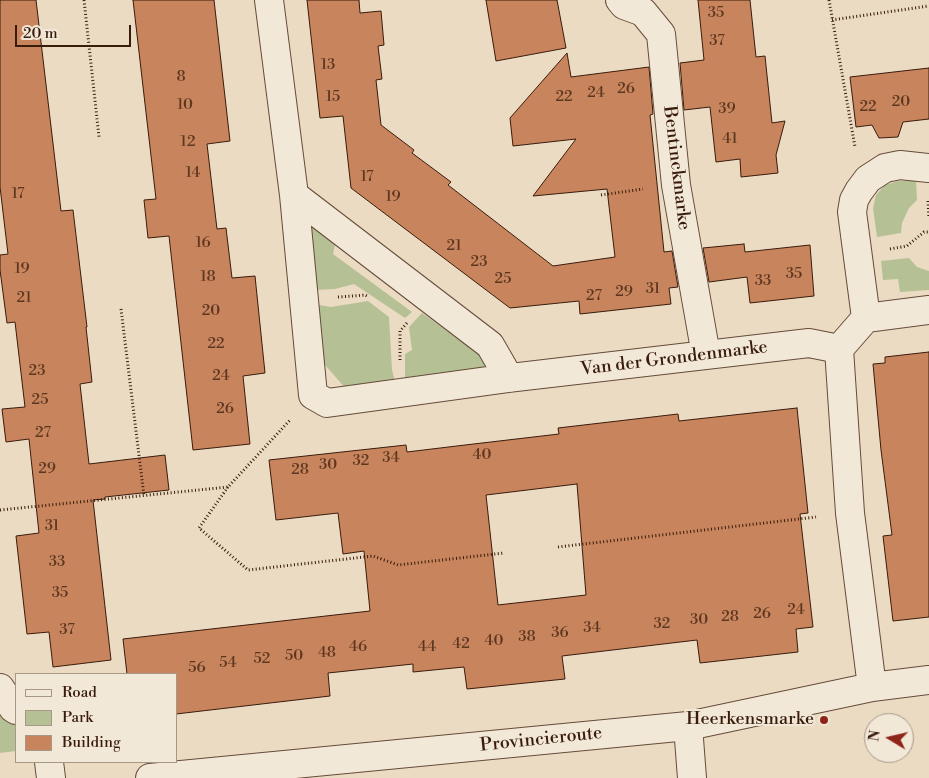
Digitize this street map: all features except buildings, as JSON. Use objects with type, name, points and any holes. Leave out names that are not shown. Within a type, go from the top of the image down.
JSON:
[{"type":"street","points":[[269,0],[294,195],[313,395]]},
{"type":"street","name":"Bentinckmarke","points":[[620,0],[624,5],[643,12],[660,34],[676,185],[706,355]]},
{"type":"street","points":[[866,318],[852,212],[854,200],[868,179],[885,168],[900,165],[929,168]]},
{"type":"street","points":[[294,195],[490,345],[509,378]]},
{"type":"street","points":[[872,687],[850,513],[839,348],[866,318],[929,310]]},
{"type":"street","name":"Van der Grondenmarke","points":[[313,395],[327,403],[509,378],[809,343],[839,348]]},
{"type":"street","name":"Provincieroute","points":[[150,778],[688,726],[872,687],[929,680]]},
{"type":"street","points":[[0,688],[15,709]]},
{"type":"street","points":[[688,726],[692,778]]},
{"type":"street","points":[[49,763],[51,778]]},
{"type":"path","points":[[84,0],[100,137]]},
{"type":"path","points":[[829,0],[862,187]]},
{"type":"path","points":[[832,20],[929,6]]},
{"type":"path","points":[[601,195],[676,185]]},
{"type":"path","points":[[858,253],[907,246],[924,232],[929,232]]},
{"type":"path","points":[[304,299],[365,295],[372,300]]},
{"type":"path","points":[[402,392],[399,370],[400,331],[426,296]]},
{"type":"path","points":[[121,309],[144,496]]},
{"type":"path","points":[[398,320],[404,326]]},
{"type":"path","points":[[313,395],[228,487],[199,528],[248,570],[373,556],[398,565],[504,552]]},
{"type":"path","points":[[0,510],[228,487]]},
{"type":"path","points":[[558,547],[850,513]]},
{"type":"green space","points":[[916,180],[917,200],[909,208],[902,223],[901,233],[877,237],[873,208],[876,195],[885,185],[898,181]]},
{"type":"green space","points":[[308,222],[336,240],[333,254],[412,312],[405,318],[354,284],[335,289],[315,290]]},
{"type":"green space","points":[[909,258],[917,267],[929,271],[929,290],[900,292],[898,279],[883,280],[881,261]]},
{"type":"green space","points":[[368,301],[389,317],[392,370],[396,385],[346,389],[319,358],[315,315],[319,305],[331,307]]},
{"type":"green space","points":[[422,313],[488,360],[489,366],[405,386],[405,354],[412,350],[409,327]]},
{"type":"green space","points":[[0,710],[15,723],[15,751],[0,753]]},
{"type":"place","name":"Heerkensmarke","points":[[824,720]]}]
